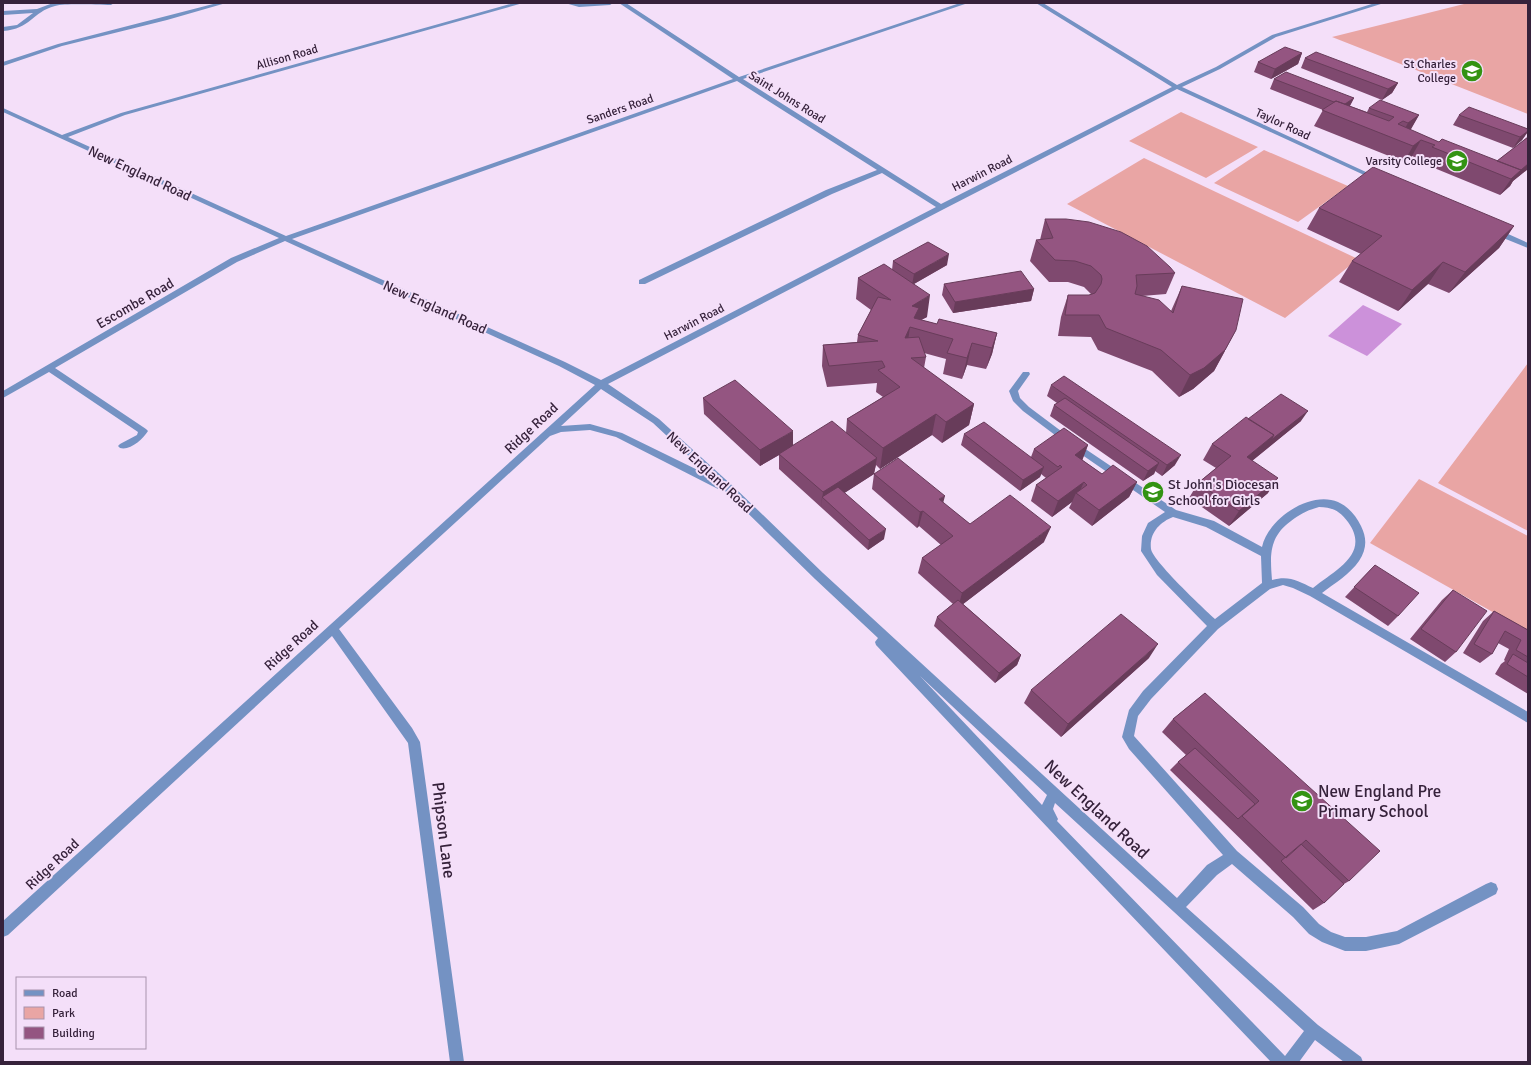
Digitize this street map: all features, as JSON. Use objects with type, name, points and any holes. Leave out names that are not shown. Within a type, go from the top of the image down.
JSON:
[{"type":"street","points":[[3,13],[38,11],[56,4],[111,3]]},
{"type":"street","points":[[3,65],[28,54],[197,10],[210,5],[223,3]]},
{"type":"street","name":"Allison Road","points":[[62,137],[123,114],[520,3]]},
{"type":"street","points":[[568,3],[578,5],[600,5],[610,3]]},
{"type":"street","name":"Saint Johns Road","points":[[622,3],[738,79],[941,207]]},
{"type":"street","name":"Sanders Road","points":[[284,239],[738,79],[965,3]]},
{"type":"street","name":"Taylor Road","points":[[1039,3],[1177,86],[1386,183]]},
{"type":"street","name":"Harwin Road","points":[[601,384],[1177,86],[1218,68],[1274,36],[1381,3]]},
{"type":"street","points":[[163,15],[197,10]]},
{"type":"street","points":[[3,29],[17,28],[24,25],[38,11]]},
{"type":"street","points":[[3,58],[68,38]]},
{"type":"street","name":"New England Road","points":[[3,110],[284,239],[562,364],[601,384],[656,421],[732,491],[819,576],[1177,907],[1314,1030],[1356,1062]]},
{"type":"street","points":[[3,113],[18,117]]},
{"type":"street","points":[[642,282],[829,192],[882,170]]},
{"type":"street","points":[[1486,227],[1528,246]]},
{"type":"street","name":"Escombe Road","points":[[3,395],[234,260],[284,239]]},
{"type":"street","points":[[49,368],[143,432],[140,437],[123,446]]},
{"type":"street","points":[[1026,374],[1013,391],[1016,399],[1026,409],[1078,448],[1173,513],[1210,524],[1266,554]]},
{"type":"street","name":"Ridge Road","points":[[3,930],[601,384]]},
{"type":"street","points":[[546,435],[560,429],[590,427],[619,435],[732,491]]},
{"type":"street","points":[[1267,585],[1266,554],[1270,538],[1278,524],[1305,506],[1331,503],[1345,510],[1352,519],[1360,536],[1361,546],[1358,554],[1351,564],[1314,593]]},
{"type":"street","points":[[1173,513],[1163,517],[1152,526],[1147,536],[1146,551],[1161,572],[1214,626]]},
{"type":"street","name":"New England Road","points":[[819,576],[1069,842],[1281,1062]]},
{"type":"street","points":[[1491,889],[1399,937],[1366,944],[1345,944],[1327,937],[1314,929],[1298,912],[1232,856],[1133,745],[1128,737],[1133,714],[1147,695],[1214,626],[1267,585],[1283,582],[1295,584],[1314,593],[1528,718]]},
{"type":"street","name":"Phipson Lane","points":[[332,628],[414,742],[457,1062]]},
{"type":"street","points":[[1054,794],[1047,809],[1053,821],[1069,842]]},
{"type":"street","points":[[1177,907],[1212,870],[1232,856]]},
{"type":"street","points":[[1290,1062],[1314,1030]]},
{"type":"green space","name":"St Charles College","points":[[1468,3],[1528,3],[1528,114],[1332,37]]},
{"type":"green space","points":[[1181,112],[1258,147],[1206,178],[1129,141]]},
{"type":"green space","points":[[1264,150],[1348,186],[1298,222],[1214,183]]},
{"type":"green space","points":[[1144,158],[1358,259],[1285,318],[1067,204]]},
{"type":"green space","points":[[1528,363],[1528,531],[1438,483]]},
{"type":"green space","points":[[1419,479],[1528,536],[1528,632],[1370,543]]},
{"type":"shaded area","points":[[1363,305],[1402,324],[1367,356],[1328,336]]},
{"type":"building","points":[[1285,47],[1302,53],[1275,69],[1258,62]]},
{"type":"building","points":[[1316,52],[1398,83],[1388,89],[1305,58]]},
{"type":"building","points":[[1286,72],[1354,98],[1345,104],[1336,101],[1334,102],[1274,79]]},
{"type":"building","points":[[1380,100],[1419,115],[1408,123],[1403,121],[1398,124],[1439,142],[1442,139],[1521,170],[1511,179],[1432,147],[1435,145],[1421,140],[1413,146],[1322,110],[1336,101],[1389,121],[1394,117],[1369,108]]},
{"type":"building","points":[[1469,107],[1528,129],[1528,131],[1520,137],[1459,115]]},
{"type":"building","points":[[1528,137],[1528,164],[1521,170],[1497,161]]},
{"type":"building","points":[[1373,167],[1514,226],[1465,272],[1443,262],[1412,290],[1352,261],[1382,236],[1319,208]]},
{"type":"building","points":[[1045,219],[1066,219],[1089,222],[1121,232],[1147,246],[1175,273],[1136,275],[1137,286],[1135,294],[1159,300],[1173,313],[1182,286],[1243,299],[1236,330],[1225,350],[1204,368],[1190,375],[1161,350],[1106,328],[1099,315],[1065,315],[1068,295],[1089,295],[1095,293],[1101,284],[1102,279],[1101,275],[1091,266],[1075,261],[1055,260],[1036,240],[1053,238]]},
{"type":"building","points":[[928,242],[949,254],[914,274],[893,261]]},
{"type":"building","points":[[884,264],[930,295],[912,306],[919,308],[914,318],[937,324],[939,319],[997,333],[992,348],[972,343],[967,358],[947,353],[953,339],[910,327],[905,338],[919,337],[926,357],[911,358],[974,404],[946,422],[936,414],[883,448],[847,419],[900,387],[878,370],[885,367],[882,361],[829,366],[823,345],[878,341],[858,335],[878,297],[891,300],[858,278]]},
{"type":"building","points":[[1021,271],[1034,289],[955,302],[944,284]]},
{"type":"building","points":[[1064,376],[1181,455],[1167,465],[1051,385]]},
{"type":"building","points":[[735,380],[793,431],[760,450],[703,398]]},
{"type":"building","points":[[1281,394],[1308,411],[1271,440],[1274,435],[1248,419]]},
{"type":"building","points":[[1065,398],[1159,463],[1148,471],[1054,405]]},
{"type":"building","points":[[1246,417],[1274,435],[1247,457],[1278,478],[1239,511],[1198,483],[1231,456],[1212,444]]},
{"type":"building","points":[[832,421],[877,458],[823,492],[779,454]]},
{"type":"building","points":[[984,422],[1044,467],[1023,480],[964,434]]},
{"type":"building","points":[[1064,428],[1088,445],[1075,455],[1102,474],[1113,465],[1137,482],[1099,510],[1076,493],[1087,485],[1084,482],[1058,501],[1036,485],[1062,467],[1060,465],[1058,467],[1034,449]]},
{"type":"building","points":[[898,458],[945,496],[939,499],[970,524],[1010,495],[1051,527],[962,593],[922,558],[953,536],[923,511],[920,512],[874,474]]},
{"type":"building","points":[[838,487],[886,529],[869,540],[822,497]]},
{"type":"building","points":[[1375,565],[1419,593],[1398,616],[1354,587]]},
{"type":"building","points":[[1453,590],[1487,611],[1456,652],[1421,629]]},
{"type":"building","points":[[958,600],[1021,655],[999,673],[937,617]]},
{"type":"building","points":[[1494,611],[1528,630],[1528,657],[1516,650],[1521,640],[1505,631],[1492,654],[1474,644]]},
{"type":"building","points":[[1121,614],[1158,644],[1068,724],[1031,690]]},
{"type":"building","points":[[1513,654],[1528,663],[1528,677],[1507,664]]},
{"type":"building","points":[[1205,693],[1380,851],[1349,881],[1306,840],[1286,858],[1242,816],[1259,801],[1173,719]]},
{"type":"building","points":[[1195,748],[1255,804],[1238,819],[1178,762]]},
{"type":"building","points":[[1301,844],[1344,884],[1324,903],[1281,861]]},
{"type":"place","name":"St Charles College","points":[[1472,71]]},
{"type":"place","name":"Varsity College","points":[[1457,161]]},
{"type":"place","name":"St John's Diocesan School for Girls","points":[[1153,492]]},
{"type":"place","name":"New England Pre Primary School","points":[[1302,801]]}]
